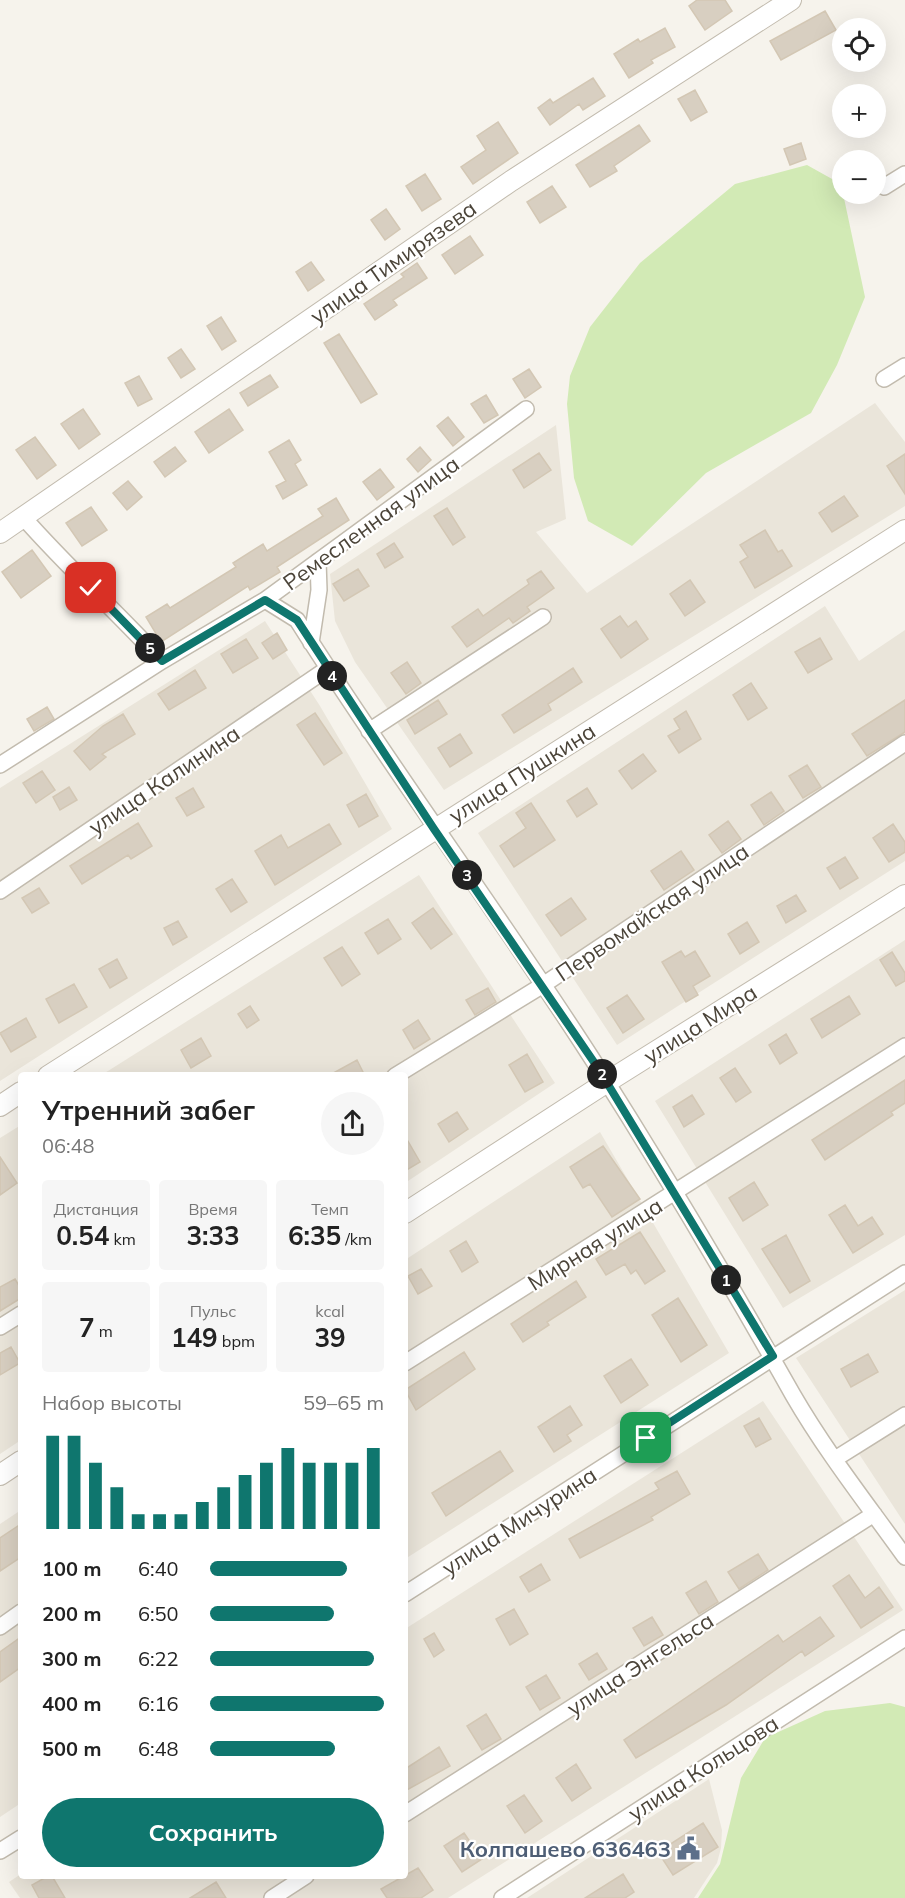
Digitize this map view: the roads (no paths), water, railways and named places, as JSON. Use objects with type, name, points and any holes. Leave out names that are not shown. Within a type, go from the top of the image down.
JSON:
[{"type":"street","name":"улица Тимирязева","points":[[0,533],[510,181],[791,0]]},
{"type":"street","points":[[886,186],[905,174]]},
{"type":"street","points":[[884,379],[905,366]]},
{"type":"street","name":"Ремесленная улица","points":[[0,765],[162,661],[265,600],[526,409]]},
{"type":"street","points":[[24,518],[53,552],[129,625],[162,661]]},
{"type":"street","name":"улица Пушкина","points":[[54,1072],[905,530]]},
{"type":"street","points":[[311,643],[319,590],[318,561]]},
{"type":"street","points":[[265,600],[297,620],[434,829],[543,985],[607,1082],[675,1193],[773,1356],[794,1396],[835,1459],[905,1557]]},
{"type":"street","points":[[369,731],[543,617]]},
{"type":"street","name":"улица Калинина","points":[[0,891],[327,669]]},
{"type":"street","name":"Первомайская улица","points":[[402,1072],[543,985],[905,743]]},
{"type":"street","name":"улица Мира","points":[[408,1211],[607,1082],[905,895]]},
{"type":"street","name":"Мирная улица","points":[[408,1361],[905,1046]]},
{"type":"street","points":[[0,1106],[18,1094]]},
{"type":"street","name":"улица Мичурина","points":[[408,1592],[905,1272]]},
{"type":"street","points":[[0,1327],[18,1316]]},
{"type":"street","points":[[835,1459],[905,1415]]},
{"type":"street","points":[[0,1475],[18,1463]]},
{"type":"street","name":"улица Энгельса","points":[[408,1812],[874,1514]]},
{"type":"street","points":[[0,1627],[18,1614]]},
{"type":"street","name":"улица Кольцова","points":[[502,1898],[905,1638]]},
{"type":"street","points":[[0,1851],[18,1840]]},
{"type":"street","points":[[272,1898],[301,1879]]},
{"type":"place","name":"Колпашево 636463","points":[[689,1849]]}]
